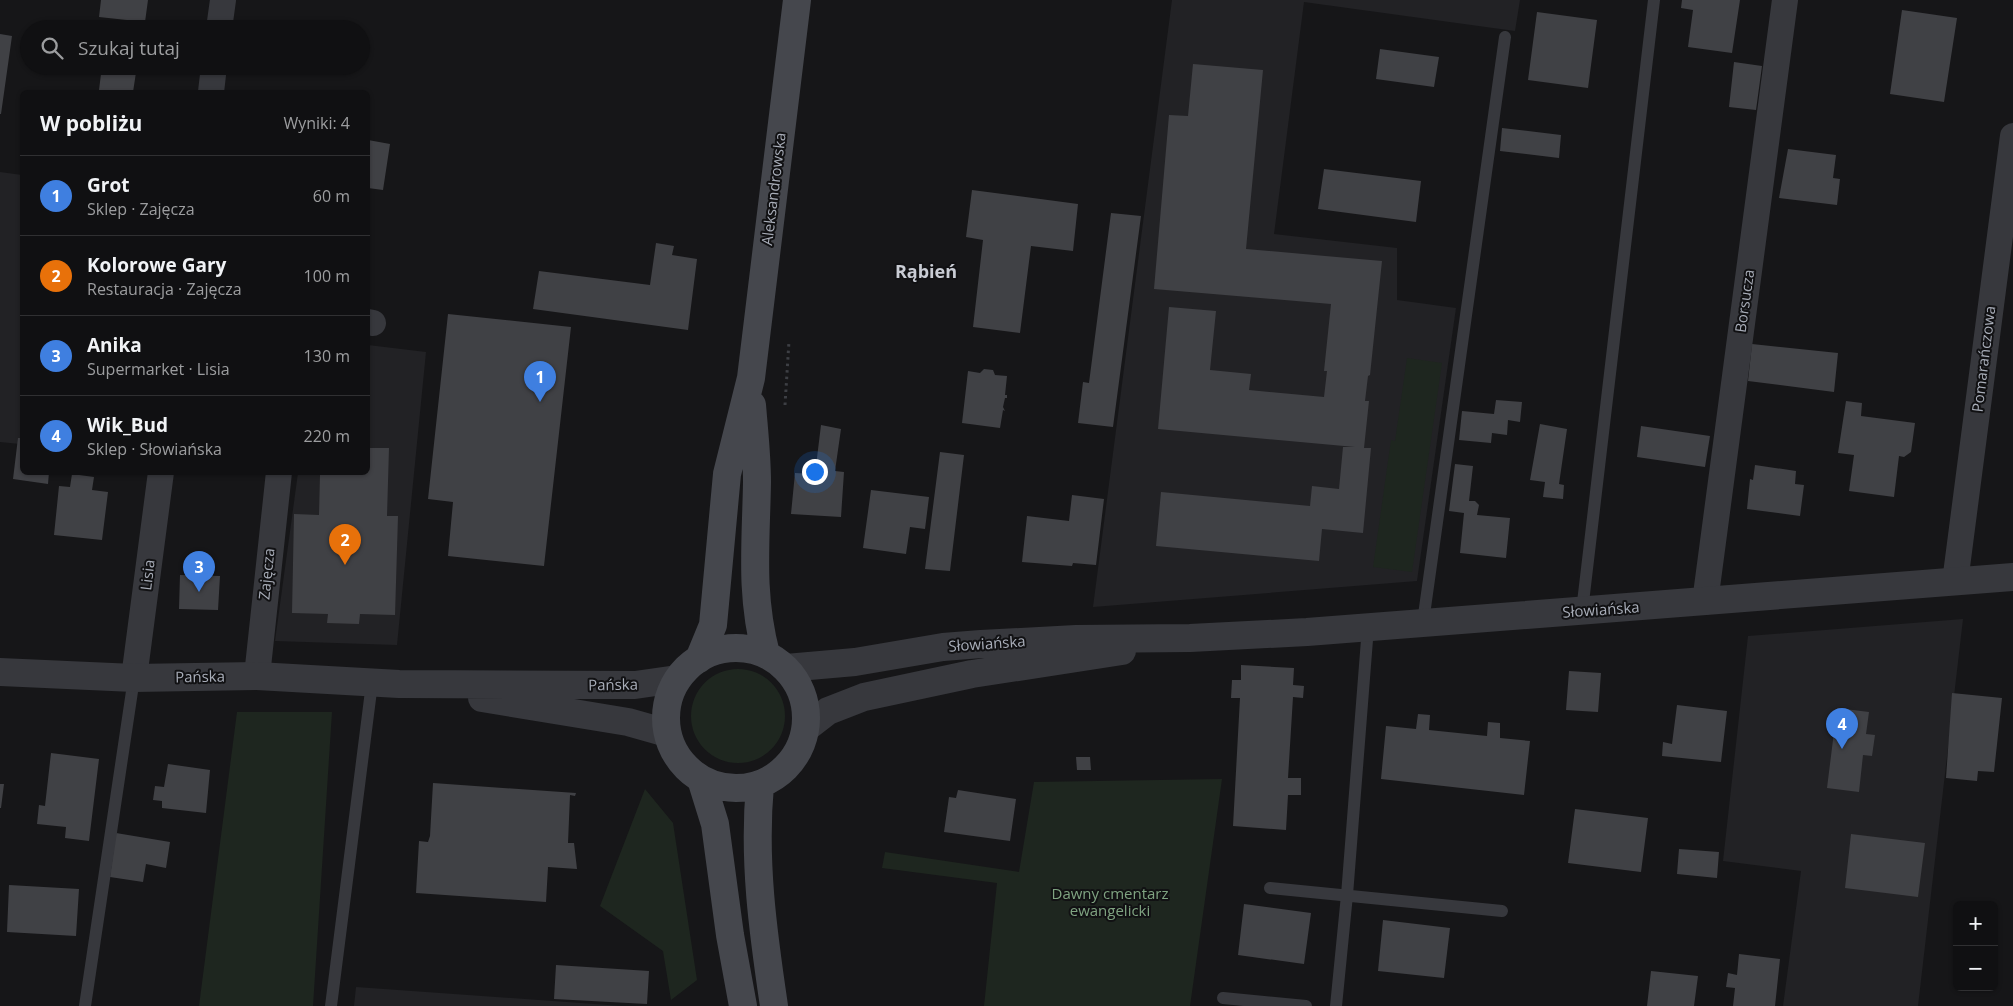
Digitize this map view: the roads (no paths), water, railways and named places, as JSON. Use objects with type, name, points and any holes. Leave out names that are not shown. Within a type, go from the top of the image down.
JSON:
[{"type":"main road","name":"Aleksandrowska","points":[[699,658],[713,625],[727,474],[751,378],[797,0]]},
{"type":"main road","name":"Aleksandrowska","points":[[751,378],[757,479],[754,583],[758,623],[776,661]]},
{"type":"main road","points":[[727,648],[736,648],[776,661],[801,690],[805,702],[806,728],[800,750],[787,767],[760,785],[730,789],[701,780],[685,768],[674,752],[667,733],[667,705],[677,679],[699,658],[727,648]]},
{"type":"main road","points":[[701,780],[715,824],[730,935],[743,1006]]},
{"type":"main road","points":[[760,785],[756,850],[765,944],[774,1006]]},
{"type":"street","points":[[220,20],[223,0]]},
{"type":"street","name":"Borsucza","points":[[1705,602],[1785,0]]},
{"type":"street","points":[[211,90],[213,75]]},
{"type":"street","name":"Pomarańczowa","points":[[1955,582],[2013,136]]},
{"type":"street","name":"Lisia","points":[[134,678],[161,475]]},
{"type":"street","name":"Zajęcza","points":[[257,676],[279,475]]},
{"type":"street","name":"Słowiańska","points":[[776,661],[855,662],[952,646],[1076,639],[1190,638],[1368,628],[1423,622],[1705,602],[2013,577]]},
{"type":"street","name":"Słowiańska","points":[[806,728],[828,711],[864,697],[972,674],[1091,658],[1190,638]]},
{"type":"street","name":"Pańska","points":[[0,672],[134,678],[257,676],[399,684],[634,685],[677,679]]},
{"type":"street","name":"Pańska","points":[[399,684],[628,722],[667,733]]},
{"type":"lane","points":[[1582,611],[1654,0]]},
{"type":"lane","points":[[1423,622],[1505,37]]},
{"type":"lane","points":[[1336,1006],[1348,895],[1368,628]]},
{"type":"lane","points":[[85,1006],[134,678]]},
{"type":"lane","points":[[331,1006],[372,683]]},
{"type":"lane","points":[[1270,888],[1502,911]]},
{"type":"lane","points":[[1223,998],[1306,1006]]},
{"type":"place","name":"Grot","points":[[540,402]]},
{"type":"place","name":"Kolorowe Gary","points":[[345,565]]},
{"type":"place","name":"Anika","points":[[199,592]]},
{"type":"place","name":"Wik_Bud","points":[[1842,749]]},
{"type":"district","name":"Rąbień","points":[[926,272]]},
{"type":"park label","name":"Dawny cmentarz ewangelicki","points":[[1110,902]]}]
